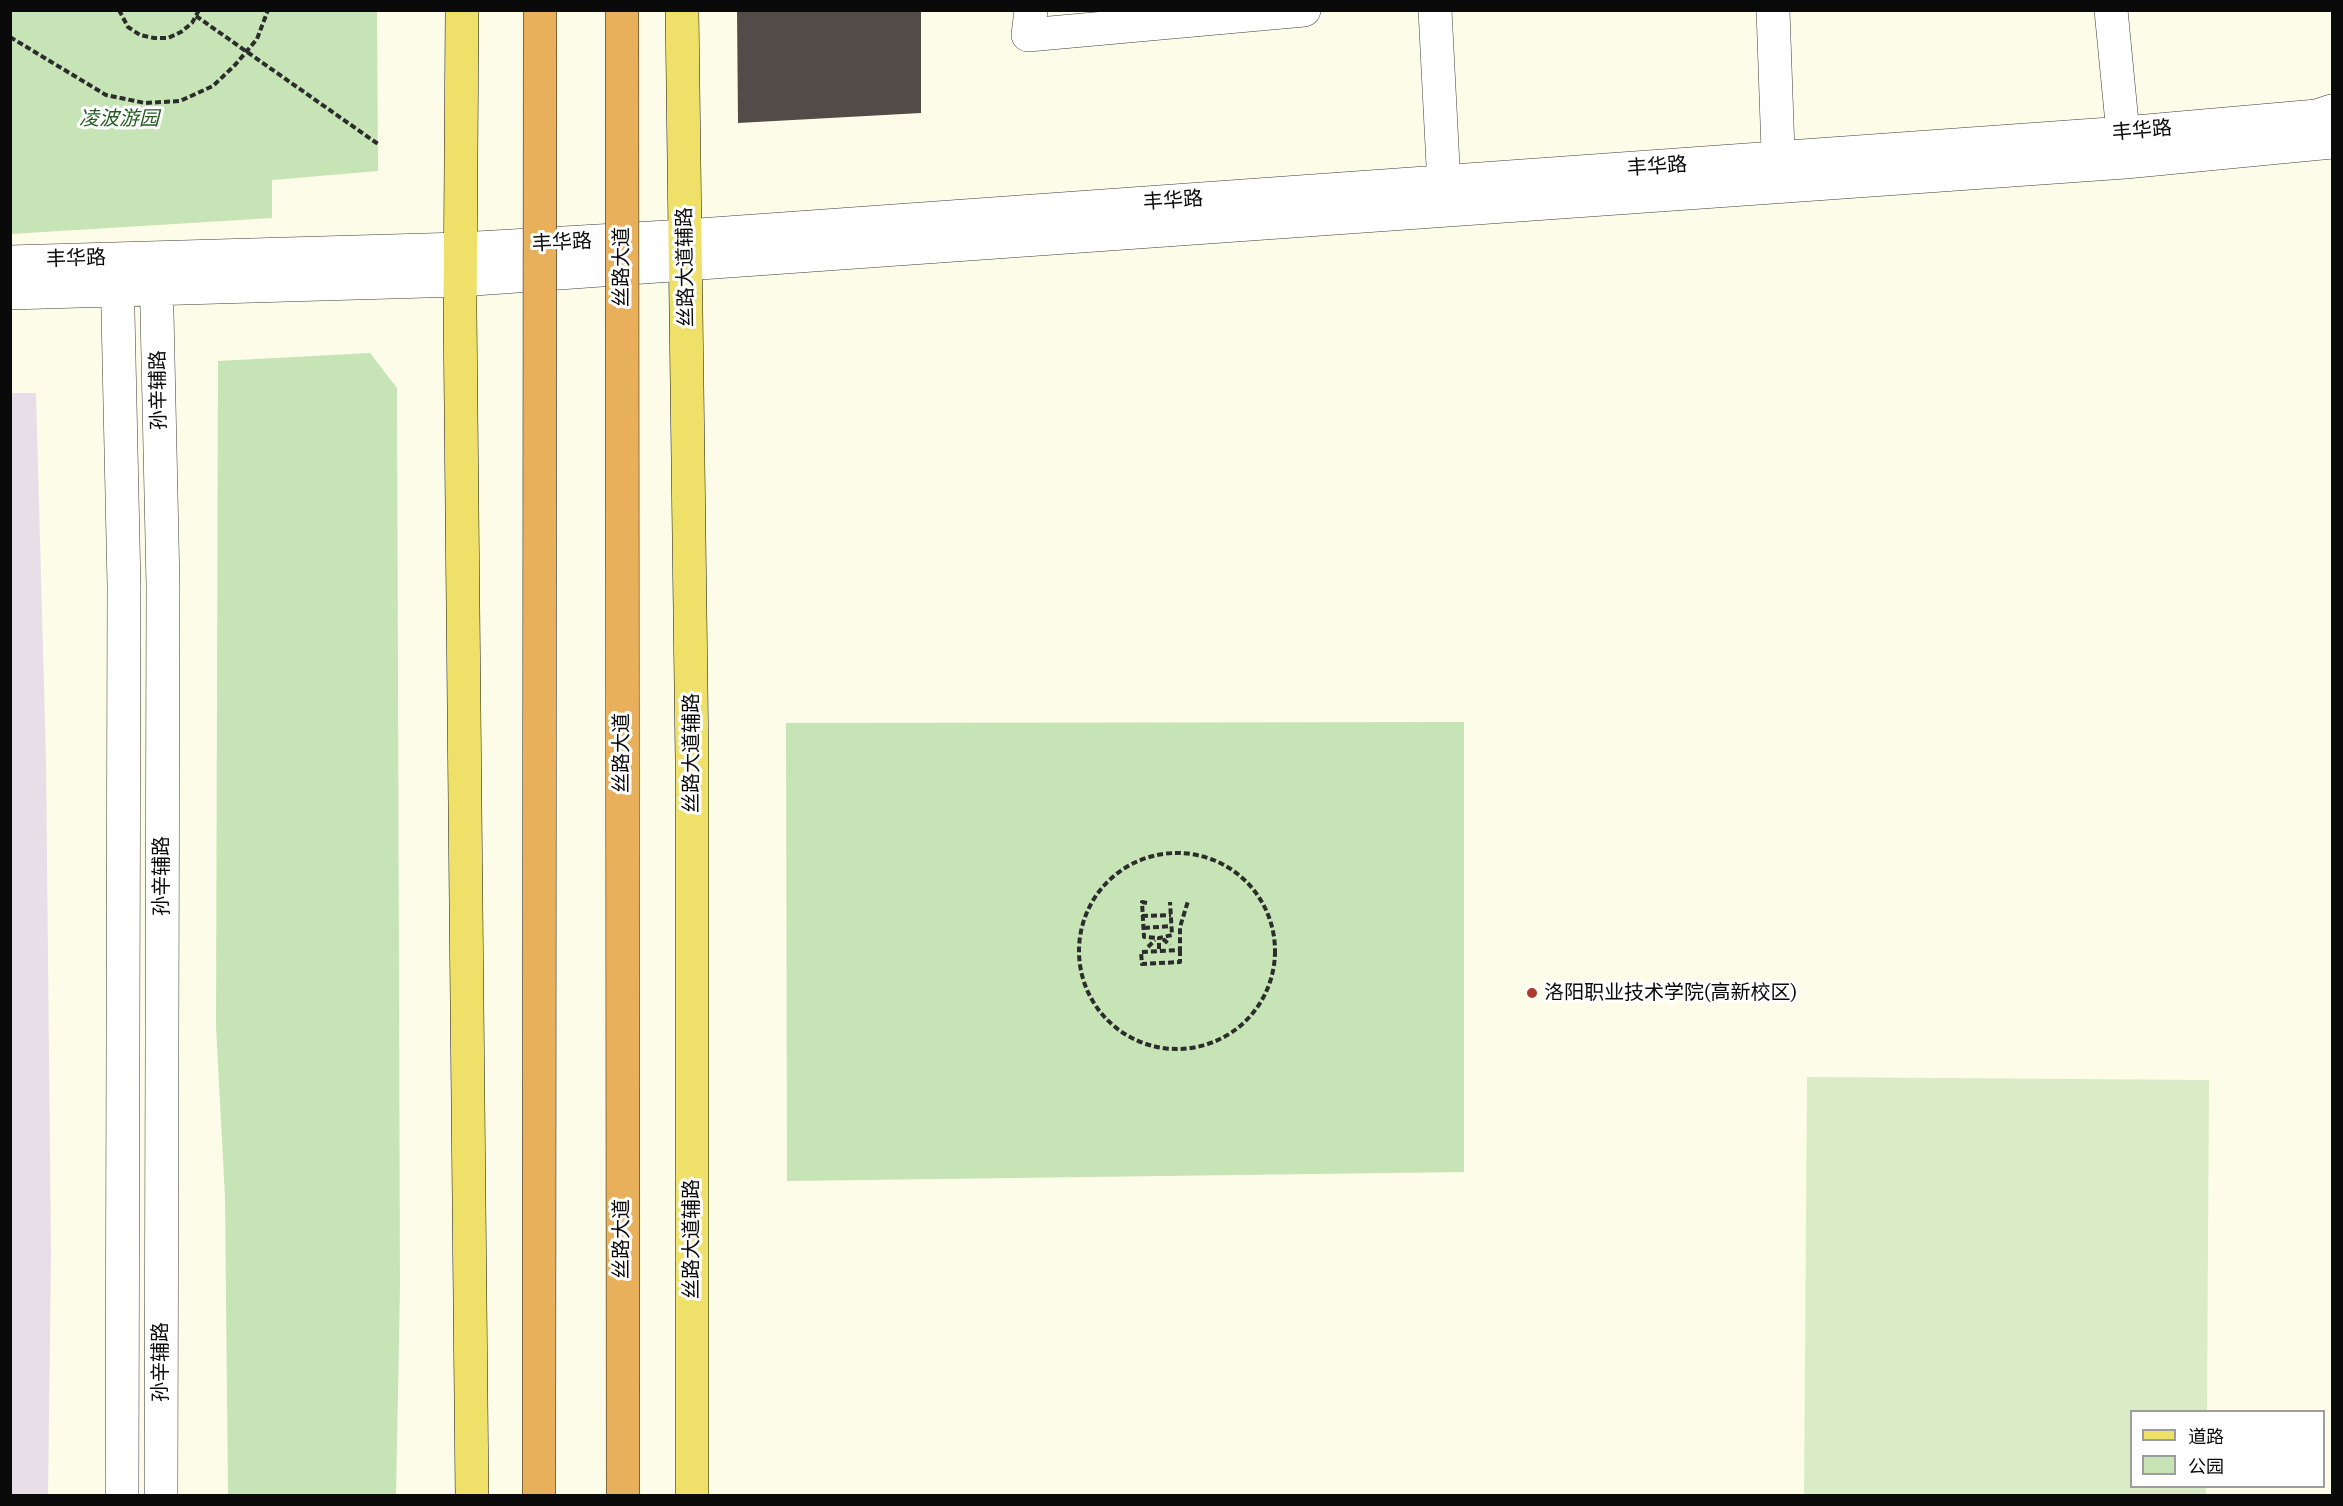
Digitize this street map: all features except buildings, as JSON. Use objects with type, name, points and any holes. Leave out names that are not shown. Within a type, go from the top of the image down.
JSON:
[{"type":"highway","points":[[539,1496],[540,10]]},
{"type":"highway","name":"丝路大道","points":[[622,10],[622,1496]]},
{"type":"main road","points":[[462,10],[460,264],[472,1496]]},
{"type":"main road","name":"丝路大道辅路","points":[[682,10],[692,760],[692,1496]]},
{"type":"street","points":[[1031,10],[1028,35],[1304,10]]},
{"type":"street","points":[[1435,10],[1444,196]]},
{"type":"street","points":[[1773,10],[1778,172]]},
{"type":"street","points":[[2111,10],[2125,147]]},
{"type":"street","name":"丰华路","points":[[2125,147],[2317,116],[2332,111]]},
{"type":"street","name":"丰华路","points":[[10,293],[157,289],[460,264],[686,250],[2125,147],[2332,142]]},
{"type":"street","name":"丰华路","points":[[10,262],[156,257],[460,264]]},
{"type":"street","name":"孙辛辅路","points":[[156,257],[163,585],[161,1496]]},
{"type":"street","name":"孙辛辅路","points":[[117,258],[124,586],[122,1496]]},
{"type":"path","points":[[118,10],[128,27],[140,35],[154,38],[168,38],[181,32],[192,23],[199,10]]},
{"type":"path","points":[[10,37],[106,95],[145,103],[180,101],[213,86],[246,52],[257,39],[268,10]]},
{"type":"path","points":[[196,16],[378,144]]},
{"type":"path","points":[[1161,854],[1191,854],[1224,864],[1251,885],[1269,914],[1276,948],[1272,981],[1256,1011],[1230,1035],[1198,1047],[1164,1048],[1135,1040],[1109,1022],[1090,997],[1080,968],[1080,937],[1089,907],[1106,882],[1131,864],[1161,854]]},
{"type":"path","points":[[1180,950],[1141,952],[1142,964],[1180,962],[1180,950],[1180,927],[1188,901]]},
{"type":"path","points":[[1148,903],[1142,902],[1144,937],[1159,939],[1170,945]]},
{"type":"path","points":[[1148,947],[1159,939],[1172,935],[1170,902]]},
{"type":"path","points":[[1142,916],[1171,915]]},
{"type":"path","points":[[1144,928],[1171,926]]},
{"type":"path","points":[[1159,939],[1159,949]]},
{"type":"shaded area","points":[[11,393],[36,393],[46,760],[51,1254],[48,1496],[10,1495]]},
{"type":"green space","name":"凌波游园","points":[[11,10],[377,11],[378,171],[272,180],[272,218],[11,234]]},
{"type":"green space","points":[[370,353],[397,388],[400,1286],[396,1495],[228,1495],[225,1198],[216,1026],[218,361]]},
{"type":"green space","points":[[1464,722],[1464,1172],[787,1181],[786,723]]},
{"type":"green space","points":[[1807,1077],[2209,1080],[2207,1410],[2130,1410],[2130,1488],[2206,1488],[2206,1495],[1804,1495]]},
{"type":"place","name":"洛阳职业技术学院(高新校区)","points":[[1532,993]]}]
